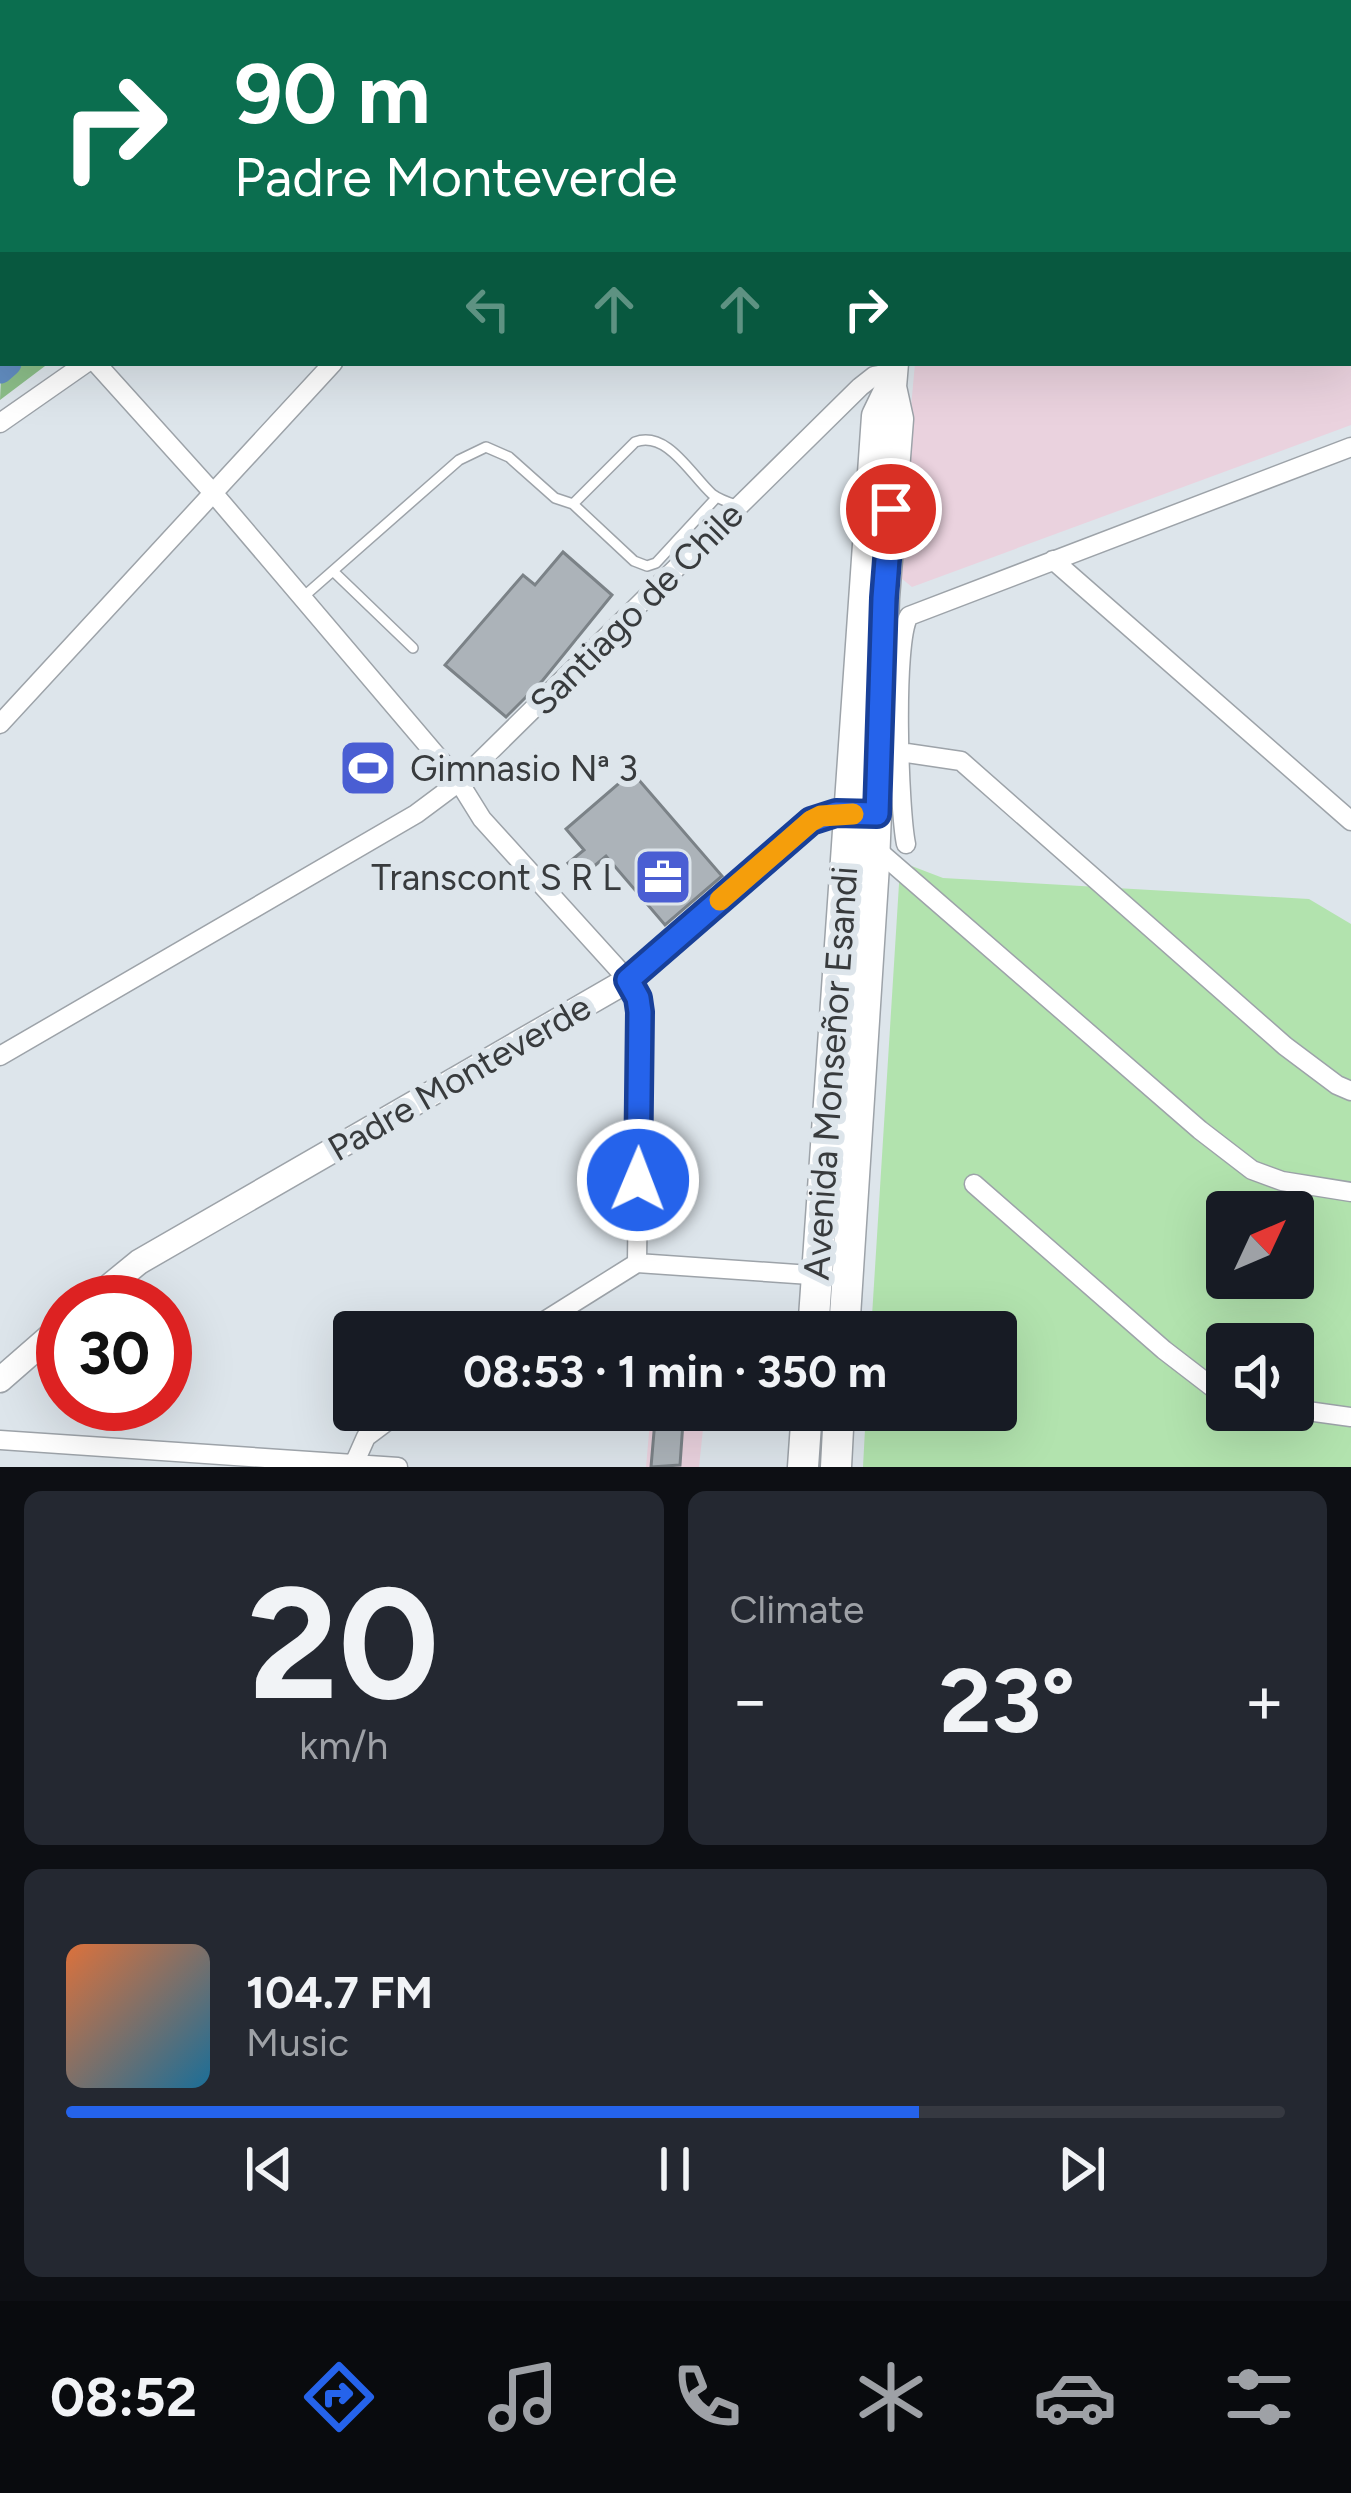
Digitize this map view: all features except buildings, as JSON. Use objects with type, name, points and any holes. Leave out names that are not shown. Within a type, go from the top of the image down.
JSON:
[{"type":"main road","name":"Avenida Monseñor Esandi","points":[[839,1311],[832,1277],[862,814],[877,752],[877,416],[892,374]]},
{"type":"main road","name":"Avenida Monseñor Esandi","points":[[820,1311],[832,1277],[891,846],[862,814]]},
{"type":"main road","points":[[803,1467],[806,1431]]},
{"type":"main road","points":[[836,1467],[838,1431]]},
{"type":"street","points":[[0,423],[82,366]]},
{"type":"street","points":[[98,366],[215,495],[459,782],[482,819],[628,980],[640,1012],[637,1264]]},
{"type":"street","points":[[0,724],[330,366]]},
{"type":"street","name":"Santiago de Chile","points":[[0,1056],[416,814],[459,782],[868,379],[892,374]]},
{"type":"street","points":[[1351,448],[917,611],[905,620],[877,752],[891,846],[1200,1130],[1252,1170],[1282,1181],[1351,1192]]},
{"type":"street","points":[[1053,560],[1351,821]]},
{"type":"street","points":[[877,752],[961,761],[1285,1046],[1336,1085],[1351,1090]]},
{"type":"street","name":"Padre Monteverde","points":[[123,1275],[628,980],[811,821],[862,814]]},
{"type":"street","points":[[974,1184],[1164,1350],[1206,1379]]},
{"type":"street","points":[[561,1311],[637,1264],[832,1277]]},
{"type":"street","points":[[0,1379],[36,1348]]},
{"type":"street","points":[[1314,1411],[1351,1417]]},
{"type":"street","points":[[355,1465],[366,1437],[374,1431]]},
{"type":"street","points":[[0,1440],[398,1467]]},
{"type":"lane","points":[[574,504],[643,438],[661,442],[716,498],[739,506]]},
{"type":"lane","points":[[302,598],[475,450],[497,450],[541,489],[574,504],[634,561],[646,566],[656,563],[716,498]]},
{"type":"lane","points":[[334,572],[413,648]]},
{"type":"shaded area","points":[[915,366],[1351,366],[1351,425],[912,587],[896,574]]},
{"type":"shaded area","points":[[649,1431],[703,1431],[699,1467],[646,1467]]},
{"type":"green space","points":[[2,366],[45,366],[0,400]]},
{"type":"green space","points":[[909,865],[943,878],[1309,899],[1351,924],[1351,1467],[863,1467],[865,1431],[1017,1431],[1017,1311],[872,1311],[900,868]]},
{"type":"waterway","points":[[0,370],[5,366]]},
{"type":"slow traffic","points":[[720,900],[811,821],[836,813],[853,814]]},
{"type":"place","name":"Gimnasio Nª 3","points":[[368,768]]},
{"type":"place","name":"Transcont S R L","points":[[663,877]]},
{"type":"route","points":[[638,1180],[640,1012],[628,980],[811,821],[836,813],[877,814],[891,509]]}]
